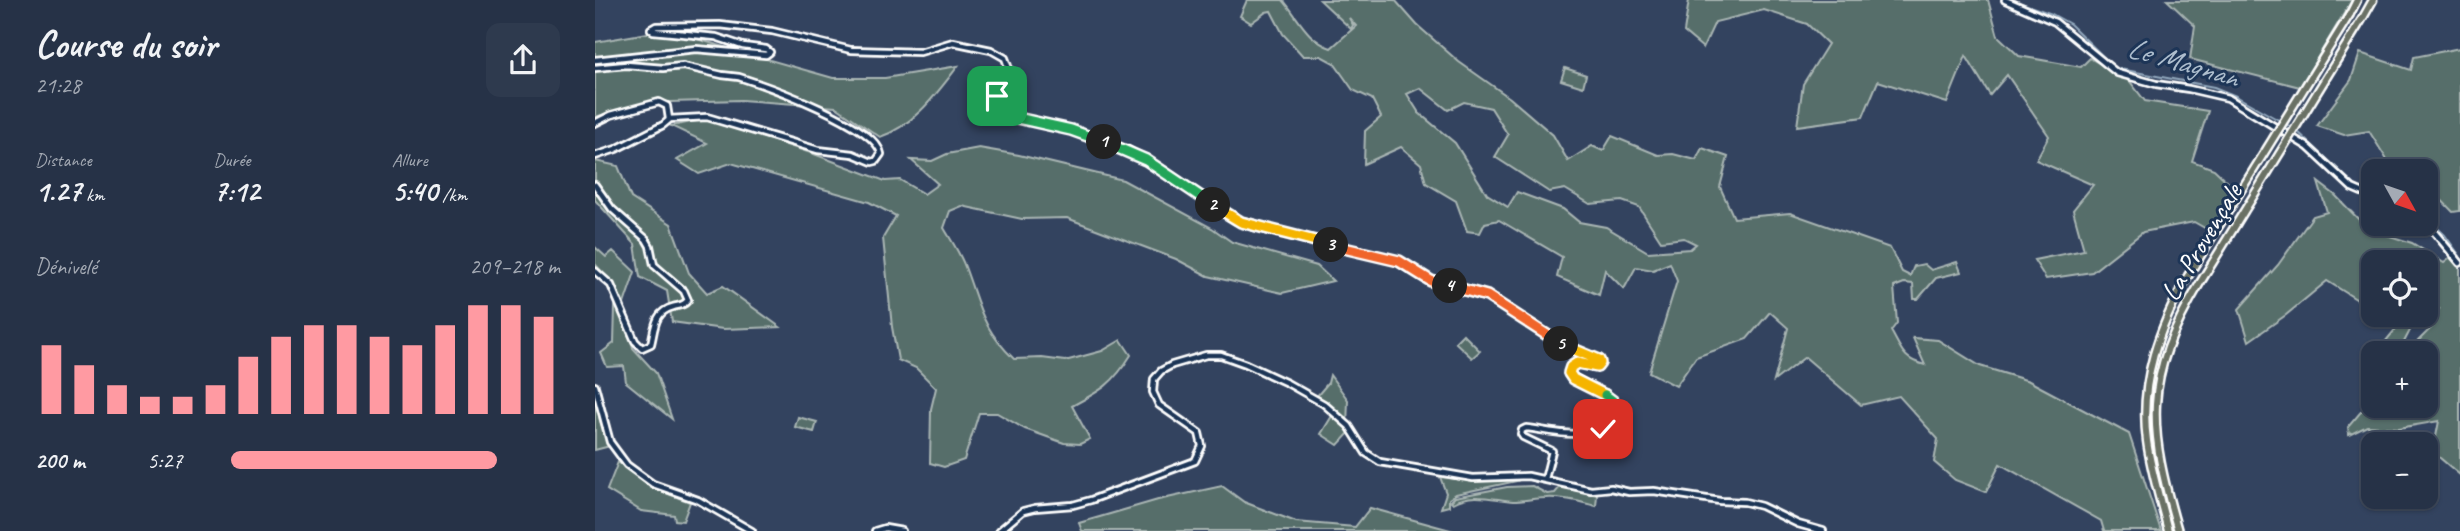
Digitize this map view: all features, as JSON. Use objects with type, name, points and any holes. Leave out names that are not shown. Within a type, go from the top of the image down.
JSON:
[{"type":"highway","name":"La Provençale","points":[[2168,531],[2147,440],[2146,391],[2157,340],[2188,276],[2357,0]]},
{"type":"highway","name":"La Provençale","points":[[2178,531],[2157,453],[2156,396],[2167,347],[2200,284],[2373,0]]},
{"type":"street","points":[[2005,0],[2055,22],[2117,73],[2156,84],[2228,98],[2308,147],[2352,188],[2361,192]]},
{"type":"street","points":[[595,60],[696,50],[770,54],[766,49],[743,46],[716,37],[653,31],[651,29],[656,26],[720,25],[781,33],[851,50],[920,52],[953,42],[992,51],[1005,58],[1009,69],[1008,78],[996,100],[997,108],[1004,115],[1071,130],[1128,150],[1236,220],[1262,229],[1395,260],[1431,281],[1487,296],[1566,347],[1599,360],[1597,367],[1575,364],[1570,375],[1610,398],[1615,404],[1606,425],[1594,433],[1563,433],[1526,428],[1522,430],[1523,437],[1552,451],[1545,479]]},
{"type":"street","points":[[595,68],[626,65],[663,68],[683,66],[745,79],[850,122],[879,146],[881,154],[875,162],[870,162],[860,156],[818,150],[707,117],[669,119],[663,125],[616,149],[595,156]]},
{"type":"street","points":[[595,122],[659,102],[667,106],[669,119]]},
{"type":"street","points":[[595,185],[612,209],[646,239],[654,265],[684,291],[688,300],[685,304],[660,313],[650,344],[642,348],[635,341],[611,285],[595,271]]},
{"type":"street","points":[[2438,236],[2460,263]]},
{"type":"street","points":[[999,531],[1029,509],[1073,505],[1091,500],[1195,461],[1202,446],[1199,433],[1159,405],[1153,385],[1155,376],[1164,369],[1214,354],[1246,363],[1316,399],[1349,426],[1366,453],[1380,462],[1473,478],[1518,476],[1545,479],[1588,490],[1611,488],[1629,492],[1654,491],[1753,503],[1798,524],[1823,531]]},
{"type":"street","points":[[595,386],[610,442],[627,465],[653,484],[698,500],[752,531]]},
{"type":"street","points":[[875,531],[885,528],[902,531]]},
{"type":"green space","points":[[1247,0],[1283,0],[1309,34],[1331,48],[1356,26],[1349,18],[1353,25],[1351,29],[1320,0],[1395,0],[1417,25],[1459,62],[1510,98],[1553,135],[1568,161],[1592,146],[1603,151],[1612,136],[1658,155],[1673,154],[1696,160],[1702,148],[1728,157],[1720,187],[1734,218],[1790,213],[1890,248],[1902,272],[1910,276],[1914,266],[1924,264],[1931,270],[1957,262],[1961,272],[1936,278],[1918,299],[1914,299],[1913,284],[1904,283],[1894,287],[1897,323],[1891,331],[1904,353],[1912,360],[1925,365],[1913,338],[1938,340],[1980,366],[2029,381],[2129,434],[2161,531],[2104,531],[2101,521],[2000,464],[1986,492],[1955,480],[1934,462],[1938,439],[1899,396],[1861,405],[1805,357],[1774,381],[1788,328],[1770,312],[1747,339],[1696,357],[1676,386],[1649,372],[1677,281],[1670,263],[1653,270],[1636,267],[1624,289],[1605,270],[1599,295],[1557,277],[1562,257],[1499,220],[1485,223],[1480,233],[1467,231],[1456,201],[1426,183],[1421,164],[1401,147],[1364,164],[1365,131],[1381,117],[1372,99],[1353,90],[1334,63],[1321,56],[1303,56],[1283,34],[1271,11],[1251,23],[1240,16]],"holes":[[[1420,88],[1448,110],[1464,102],[1491,108],[1508,135],[1495,157],[1549,192],[1565,189],[1590,204],[1622,201],[1639,207],[1661,241],[1684,238],[1696,244],[1690,249],[1648,252],[1606,227],[1579,222],[1563,209],[1517,192],[1508,207],[1487,194],[1455,143],[1419,113],[1407,94]]]},
{"type":"green space","points":[[1689,0],[1988,0],[1998,36],[2019,56],[2081,67],[2090,58],[2128,79],[2145,101],[2208,111],[2192,161],[2214,169],[2236,190],[2210,231],[2194,222],[2143,232],[2092,272],[2046,279],[2034,260],[2084,250],[2073,210],[2093,185],[2036,160],[2049,136],[2007,75],[1990,95],[1966,56],[1947,103],[1878,81],[1863,117],[1797,126],[1803,84],[1828,44],[1807,24],[1764,10],[1715,22],[1703,48],[1684,32]]},
{"type":"green space","points":[[2167,0],[2352,0],[2300,87],[2190,59],[2195,26]]},
{"type":"green space","points":[[665,30],[833,78],[885,78],[958,66],[914,117],[880,137],[836,107],[741,100],[656,100],[595,117],[595,42]]},
{"type":"green space","points":[[2460,48],[2460,211],[2453,212],[2438,196],[2438,159],[2386,159],[2369,131],[2344,135],[2317,126],[2351,80],[2360,53],[2411,70],[2414,57]]},
{"type":"green space","points":[[1565,68],[1586,75],[1583,87],[1561,80]]},
{"type":"green space","points":[[707,119],[814,154],[885,181],[900,180],[924,194],[938,184],[911,160],[932,161],[947,154],[979,148],[1123,180],[1212,228],[1232,242],[1317,266],[1333,281],[1282,293],[1208,276],[1176,259],[1067,218],[1022,219],[962,206],[950,211],[944,228],[963,262],[988,326],[1014,359],[1065,361],[1102,351],[1121,340],[1131,355],[1106,385],[1072,406],[1090,439],[1080,444],[1064,443],[1025,429],[997,413],[979,413],[964,460],[944,467],[930,463],[931,409],[936,388],[916,368],[898,360],[883,238],[896,216],[869,202],[731,163],[699,174],[677,160],[707,143],[671,126]]},
{"type":"green space","points":[[595,161],[618,166],[631,198],[671,224],[689,273],[707,293],[723,286],[780,327],[723,329],[672,322],[667,291],[640,277],[635,244],[595,200]]},
{"type":"green space","points":[[2318,182],[2361,222],[2361,236],[2390,236],[2423,250],[2361,250],[2361,302],[2327,281],[2249,341],[2239,309],[2278,265],[2313,216],[2327,212]]},
{"type":"green space","points":[[595,247],[606,257],[613,251],[635,272],[624,304],[633,348],[656,373],[672,419],[626,382],[624,366],[607,367],[601,353],[614,343],[618,289],[595,264]]},
{"type":"green space","points":[[2453,256],[2460,268],[2460,475],[2438,456],[2439,421],[2399,428],[2367,426],[2349,435],[2348,427],[2361,412],[2361,418],[2438,418],[2438,341],[2418,341],[2432,327],[2438,327],[2438,259],[2444,263]]},
{"type":"green space","points":[[2397,327],[2412,327],[2405,341],[2386,341]]},
{"type":"green space","points":[[1463,334],[1480,351],[1472,358],[1455,342]]},
{"type":"green space","points":[[2155,362],[2159,365],[2152,407],[2156,466],[2150,414]]},
{"type":"green space","points":[[1330,375],[1348,400],[1347,426],[1351,431],[1338,445],[1321,434],[1335,411],[1317,396],[1328,383]]},
{"type":"green space","points":[[595,397],[600,421],[610,446],[595,450]]},
{"type":"green space","points":[[798,417],[817,422],[814,432],[795,427]]},
{"type":"green space","points":[[618,462],[650,487],[690,502],[683,521],[675,520],[674,515],[641,511],[607,490]]},
{"type":"green space","points":[[1440,477],[1480,481],[1514,478],[1517,481],[1456,494],[1449,499],[1449,506],[1441,508],[1446,493]]},
{"type":"green space","points":[[1222,486],[1244,502],[1296,522],[1355,527],[1370,508],[1454,531],[1082,531],[1079,523],[1158,500]]},
{"type":"green space","points":[[1532,486],[1547,494],[1555,493],[1560,487],[1597,495],[1596,506],[1553,498],[1513,501],[1475,497],[1453,503],[1451,501],[1455,497],[1507,487]]},
{"type":"waterway","name":"Le Magnan","points":[[2013,0],[2052,14],[2070,24],[2115,68],[2214,87],[2236,96],[2291,127]]},
{"type":"waterway","name":"Le Magnan","points":[[2296,130],[2361,188]]},
{"type":"waterway","name":"Le Magnan","points":[[2438,228],[2460,256]]},
{"type":"route","points":[[997,96],[997,108],[1004,115],[1071,130],[1128,150],[1236,220],[1262,229],[1395,260],[1431,281],[1487,296],[1566,347],[1599,360],[1597,367],[1577,363],[1571,367],[1569,373],[1573,379],[1610,398],[1615,404],[1614,411],[1603,429]]}]
